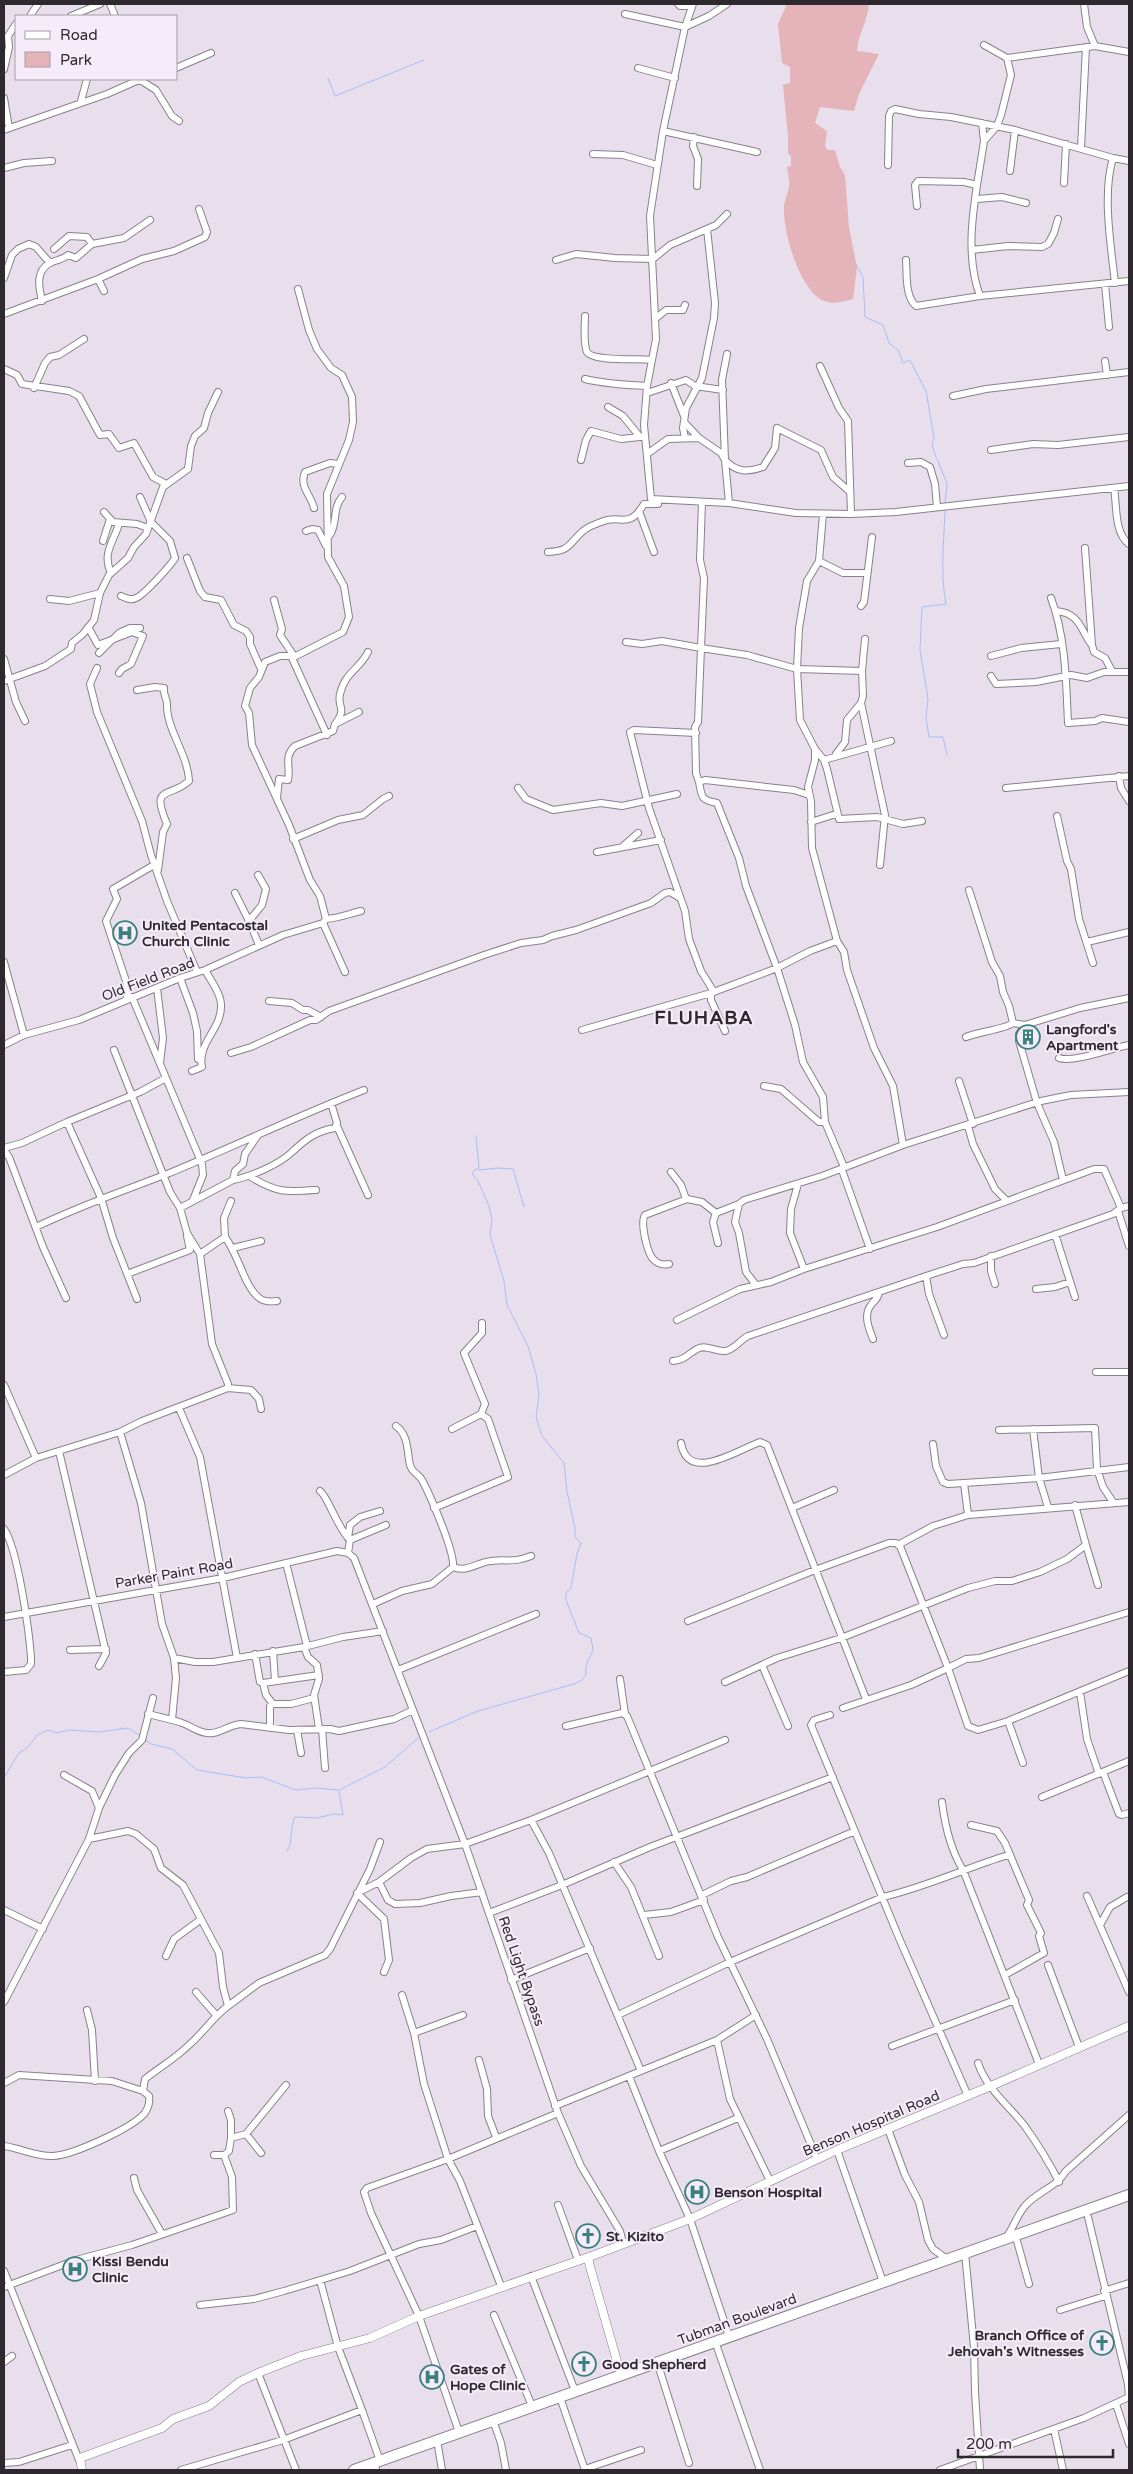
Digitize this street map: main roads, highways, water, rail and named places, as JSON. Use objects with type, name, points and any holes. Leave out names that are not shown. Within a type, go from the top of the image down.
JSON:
[{"type":"highway","name":"Tubman Boulevard","points":[[376,2468],[459,2432],[947,2259],[965,2256],[1005,2238],[1129,2195]]},
{"type":"highway","name":"Tubman Boulevard","points":[[354,2470],[376,2468],[562,2403],[965,2256],[1129,2202]]},
{"type":"waterway","points":[[328,78],[335,96],[424,60]]},
{"type":"waterway","points":[[856,264],[863,277],[865,317],[883,325],[889,343],[898,350],[903,363],[910,360],[926,391],[934,438],[932,445],[936,457]]},
{"type":"waterway","points":[[937,459],[947,483],[945,502]]},
{"type":"waterway","points":[[945,511],[943,569],[946,604],[922,607],[920,650],[928,699],[926,718],[929,737],[943,737],[947,755]]},
{"type":"waterway","points":[[429,1732],[478,1711],[574,1684],[582,1680],[586,1675],[587,1664],[593,1649],[591,1638],[579,1633],[566,1600],[566,1593],[571,1588],[577,1554],[581,1543],[575,1537],[564,1463],[542,1436],[536,1417],[539,1395],[536,1374],[528,1346],[507,1305],[504,1281],[490,1235],[492,1219],[489,1206],[478,1181],[473,1175],[473,1171],[479,1168],[476,1136]]},
{"type":"waterway","points":[[479,1170],[513,1169],[524,1207]]},
{"type":"waterway","points":[[4,1778],[18,1754],[29,1746],[37,1735],[48,1730],[56,1733],[70,1730],[99,1732],[128,1728],[141,1736]]},
{"type":"waterway","points":[[146,1740],[151,1744],[172,1749],[197,1770],[246,1778],[261,1777],[296,1790],[316,1788],[339,1790],[385,1767],[418,1738]]},
{"type":"waterway","points":[[287,1851],[295,1817],[317,1818],[334,1814],[343,1815],[339,1791]]},
{"type":"place","name":"United Pentacostal Church Clinic","points":[[125,933]]},
{"type":"place","name":"Langford's Apartment","points":[[1028,1037]]},
{"type":"place","name":"Benson Hospital","points":[[697,2192]]},
{"type":"place","name":"St. Kizito","points":[[588,2236]]},
{"type":"place","name":"Kissi Bendu Clinic","points":[[75,2269]]},
{"type":"place","name":"Branch Office of Jehovah's Witnesses","points":[[1102,2343]]},
{"type":"place","name":"Good Shepherd","points":[[584,2364]]},
{"type":"place","name":"Gates of Hope Clinic","points":[[432,2377]]},
{"type":"district","name":"FLUHABA","points":[[704,1017]]}]
